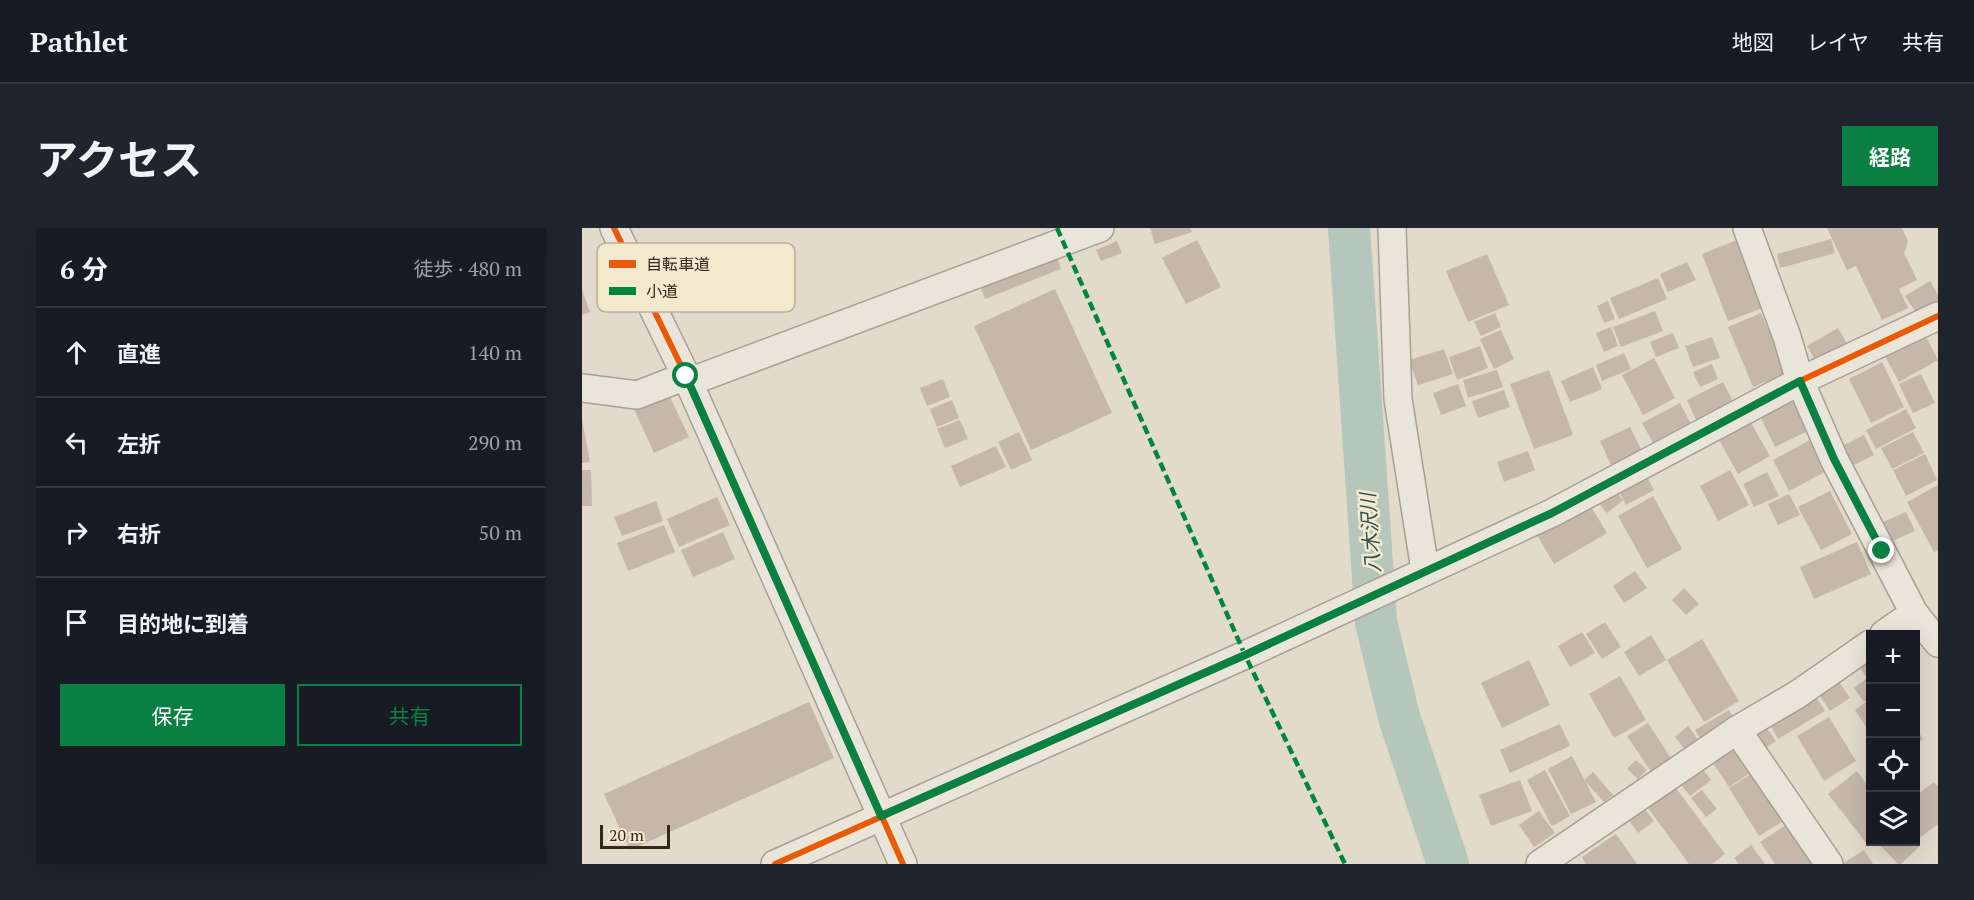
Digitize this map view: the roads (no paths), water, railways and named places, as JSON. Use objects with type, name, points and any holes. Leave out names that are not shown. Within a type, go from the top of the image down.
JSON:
[{"type":"street","points":[[614,228],[621,243]]},
{"type":"street","points":[[582,388],[638,395],[688,379],[1100,228]]},
{"type":"street","points":[[1392,228],[1398,399],[1419,574]]},
{"type":"street","points":[[1747,228],[1787,337],[1800,381],[1834,459],[1914,613],[1938,643]]},
{"type":"street","points":[[655,312],[688,379],[903,864]]},
{"type":"street","points":[[775,864],[1305,627],[1552,513],[1800,381],[1938,316]]},
{"type":"street","points":[[1890,630],[1914,613]]},
{"type":"street","points":[[1540,864],[1737,730],[1798,694],[1866,647]]},
{"type":"street","points":[[1737,730],[1829,864]]},
{"type":"waterway","name":"八木沢川","points":[[1349,228],[1376,622],[1399,717],[1448,864]]}]
